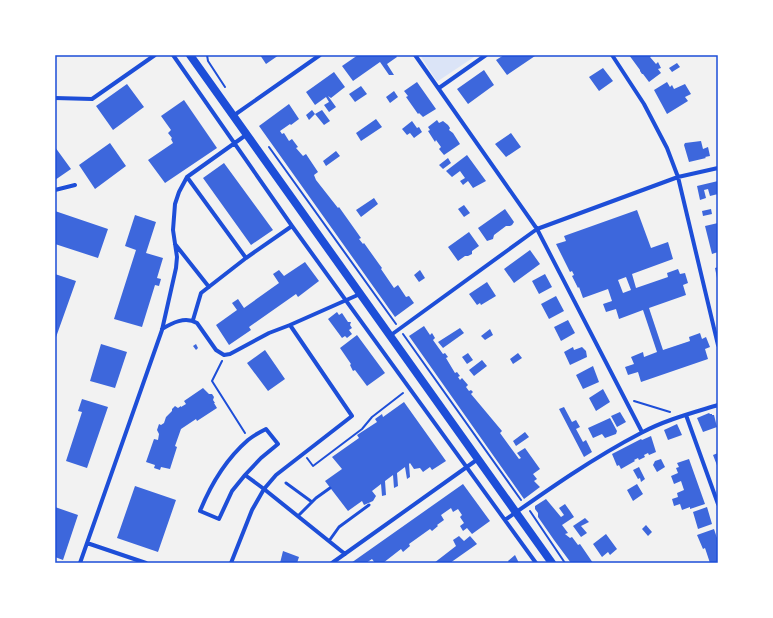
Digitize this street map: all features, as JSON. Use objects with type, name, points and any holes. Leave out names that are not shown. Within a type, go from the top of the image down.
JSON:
[{"type":"main road","points":[[190,55],[552,563]]},
{"type":"street","points":[[55,98],[92,99],[156,55]]},
{"type":"street","points":[[173,55],[292,226],[536,563]]},
{"type":"street","points":[[233,116],[320,55]]},
{"type":"street","points":[[415,55],[538,229],[642,432]]},
{"type":"street","points":[[439,88],[486,55]]},
{"type":"street","points":[[612,55],[644,104],[667,148],[678,177],[718,345]]},
{"type":"street","points":[[80,563],[162,330],[176,268],[177,257],[173,230],[175,204],[179,192],[187,177],[247,135]]},
{"type":"street","points":[[391,335],[538,229],[678,177],[718,168]]},
{"type":"street","points":[[187,177],[246,258]]},
{"type":"street","points":[[55,190],[75,185]]},
{"type":"street","points":[[193,320],[201,293],[246,258],[292,226]]},
{"type":"street","points":[[175,244],[208,287]]},
{"type":"street","points":[[162,330],[175,321],[193,320],[197,323],[216,350],[224,355],[230,354],[264,335],[360,294]]},
{"type":"street","points":[[231,563],[252,510],[264,489],[276,475],[352,416],[290,325]]},
{"type":"street","points":[[505,520],[586,463],[642,432],[718,405]]},
{"type":"street","points":[[684,416],[718,504]]},
{"type":"street","points":[[266,429],[278,444],[261,458],[245,475],[232,491],[219,519],[200,511],[209,489],[228,460],[249,439],[266,429]]},
{"type":"street","points":[[332,563],[478,459]]},
{"type":"street","points":[[245,475],[345,554]]},
{"type":"street","points":[[87,543],[146,563]]},
{"type":"lane","points":[[286,483],[312,502]]},
{"type":"lane","points":[[298,516],[312,502],[330,488]]},
{"type":"lane","points":[[329,541],[339,527],[369,505]]},
{"type":"path","points":[[207,55],[208,61],[229,92]]},
{"type":"path","points":[[265,142],[400,329],[565,563]]},
{"type":"path","points":[[224,355],[212,380],[249,439]]},
{"type":"path","points":[[304,453],[313,466],[362,429],[372,417],[406,391]]},
{"type":"path","points":[[624,398],[684,416]]},
{"type":"shaded area","points":[[420,55],[477,55],[438,81]]},
{"type":"building","points":[[260,55],[279,55],[266,64]]},
{"type":"building","points":[[358,55],[396,55],[397,57],[387,64],[394,75],[389,75],[380,62],[353,81],[342,66]]},
{"type":"building","points":[[504,55],[535,56],[507,75],[496,60]]},
{"type":"building","points":[[629,55],[652,55],[650,57],[656,64],[658,62],[661,68],[658,69],[661,73],[649,82]]},
{"type":"building","points":[[677,63],[680,67],[672,72],[669,68]]},
{"type":"building","points":[[603,68],[613,81],[599,91],[589,77]]},
{"type":"building","points":[[484,70],[494,85],[468,104],[457,89]]},
{"type":"building","points":[[334,72],[345,87],[331,98],[328,96],[336,107],[329,112],[324,105],[329,102],[326,97],[315,105],[306,92]]},
{"type":"building","points":[[417,82],[436,109],[423,117],[419,113],[418,114],[406,97],[408,96],[404,91]]},
{"type":"building","points":[[667,82],[670,87],[672,85],[674,89],[685,84],[691,94],[685,97],[688,101],[667,114],[654,90]]},
{"type":"building","points":[[127,84],[144,107],[113,130],[96,106]]},
{"type":"building","points":[[361,86],[367,94],[355,102],[349,94]]},
{"type":"building","points":[[394,91],[398,97],[390,103],[386,97]]},
{"type":"building","points":[[184,100],[217,148],[165,183],[148,160],[173,143],[172,138],[168,133],[171,130],[161,116]]},
{"type":"building","points":[[289,104],[299,119],[280,131],[282,134],[284,133],[289,141],[292,139],[298,147],[296,148],[303,156],[306,154],[318,172],[314,175],[316,180],[338,208],[339,207],[361,238],[359,239],[363,244],[364,243],[382,268],[381,269],[394,288],[398,285],[406,297],[409,296],[414,303],[395,317],[259,126]]},
{"type":"building","points":[[312,110],[315,114],[309,120],[306,115]]},
{"type":"building","points":[[322,110],[330,121],[324,125],[315,114]]},
{"type":"building","points":[[376,119],[382,127],[361,141],[356,133]]},
{"type":"building","points":[[437,120],[439,123],[443,121],[448,125],[450,128],[449,130],[453,133],[460,144],[444,155],[439,149],[441,147],[436,140],[435,142],[428,131],[430,130],[428,127]]},
{"type":"building","points":[[412,121],[422,132],[414,138],[410,133],[407,135],[402,129]]},
{"type":"building","points":[[511,133],[521,147],[506,157],[495,144]]},
{"type":"building","points":[[701,141],[703,149],[708,147],[710,156],[689,162],[684,145],[685,143]]},
{"type":"building","points":[[110,143],[126,166],[95,189],[79,165]]},
{"type":"building","points":[[55,147],[71,169],[55,180]]},
{"type":"building","points":[[336,151],[340,156],[326,166],[323,161]]},
{"type":"building","points":[[467,155],[486,181],[473,188],[468,181],[463,185],[460,181],[465,178],[460,171],[452,177],[446,171]]},
{"type":"building","points":[[448,158],[451,163],[443,169],[439,165]]},
{"type":"building","points":[[224,163],[273,230],[251,245],[203,178]]},
{"type":"building","points":[[718,181],[718,194],[710,196],[708,189],[704,190],[706,198],[700,200],[697,186]]},
{"type":"building","points":[[374,198],[378,204],[361,217],[356,210]]},
{"type":"building","points":[[464,205],[470,213],[464,217],[458,209]]},
{"type":"building","points":[[505,209],[514,222],[512,225],[506,226],[494,235],[493,239],[487,241],[478,228]]},
{"type":"building","points":[[711,209],[712,214],[703,216],[702,211]]},
{"type":"building","points":[[637,210],[651,248],[668,242],[673,259],[632,274],[636,288],[668,277],[667,273],[678,269],[680,274],[685,273],[688,283],[683,285],[686,295],[649,308],[663,350],[690,341],[689,337],[700,333],[702,339],[706,337],[710,347],[705,349],[708,359],[641,382],[638,372],[628,375],[625,367],[634,364],[631,357],[643,352],[644,357],[657,352],[643,310],[619,319],[616,309],[606,312],[603,304],[612,301],[608,289],[583,298],[579,287],[578,288],[572,276],[574,275],[572,271],[570,272],[556,244],[566,241],[564,236]],"holes":[[[626,277],[631,290],[623,293],[618,280]]]},
{"type":"building","points":[[55,211],[108,229],[98,258],[55,244]]},
{"type":"building","points":[[135,215],[156,222],[146,253],[163,258],[157,278],[161,279],[159,286],[155,285],[142,327],[114,319],[136,250],[125,246]]},
{"type":"building","points":[[718,223],[718,252],[712,254],[705,226]]},
{"type":"building","points":[[469,232],[479,246],[472,251],[472,254],[465,256],[458,261],[448,247]]},
{"type":"building","points":[[530,250],[540,264],[514,283],[504,269]]},
{"type":"building","points":[[305,262],[319,281],[298,297],[296,294],[249,327],[251,330],[229,345],[216,325],[237,310],[232,303],[238,299],[244,308],[279,283],[273,274],[279,270],[284,276]]},
{"type":"building","points":[[718,267],[718,278],[717,278],[715,268]]},
{"type":"building","points":[[420,270],[425,278],[419,282],[414,275]]},
{"type":"building","points":[[55,274],[76,281],[55,340]]},
{"type":"building","points":[[545,274],[552,287],[539,294],[532,281]]},
{"type":"building","points":[[487,282],[496,296],[481,305],[480,303],[477,305],[469,294]]},
{"type":"building","points":[[556,296],[564,311],[549,319],[541,304]]},
{"type":"building","points":[[337,312],[339,315],[342,313],[348,322],[351,322],[350,325],[352,328],[349,330],[352,334],[347,338],[345,336],[342,338],[328,319]]},
{"type":"building","points":[[568,320],[575,333],[561,341],[554,327]]},
{"type":"building","points":[[424,326],[430,335],[432,333],[435,338],[433,340],[443,354],[445,353],[448,357],[446,358],[455,373],[457,372],[460,376],[458,377],[460,380],[462,378],[468,385],[466,387],[469,391],[471,390],[473,392],[471,394],[502,431],[500,433],[519,459],[521,458],[517,453],[525,448],[540,469],[533,474],[537,479],[534,481],[540,487],[524,499],[409,336]]},
{"type":"building","points":[[460,328],[464,333],[443,348],[438,342]]},
{"type":"building","points":[[490,329],[493,335],[485,340],[481,336]]},
{"type":"building","points":[[357,335],[385,373],[367,386],[355,370],[353,371],[350,365],[351,364],[340,348]]},
{"type":"building","points":[[101,344],[127,352],[115,388],[90,381]]},
{"type":"building","points":[[196,344],[198,348],[196,350],[193,346]]},
{"type":"building","points":[[573,347],[574,350],[582,347],[586,351],[587,357],[570,365],[564,352]]},
{"type":"building","points":[[265,350],[285,379],[268,391],[247,363]]},
{"type":"building","points":[[468,353],[473,360],[467,364],[462,357]]},
{"type":"building","points":[[518,353],[522,358],[513,364],[510,359]]},
{"type":"building","points":[[482,360],[487,366],[474,376],[469,370]]},
{"type":"building","points":[[593,366],[599,382],[583,389],[576,375]]},
{"type":"building","points":[[203,388],[209,394],[212,394],[217,408],[181,429],[175,446],[177,447],[170,469],[161,467],[160,470],[154,468],[155,465],[146,462],[154,439],[158,440],[159,434],[157,430],[159,424],[161,425],[164,423],[166,417],[175,406],[178,408],[186,404],[184,401]]},
{"type":"building","points":[[603,389],[610,402],[596,411],[589,398]]},
{"type":"building","points":[[82,399],[108,407],[87,468],[66,461],[82,412],[78,411]]},
{"type":"building","points":[[404,402],[446,461],[432,470],[430,467],[423,472],[420,468],[414,469],[410,463],[410,477],[407,479],[405,467],[397,473],[398,486],[394,488],[393,475],[385,481],[386,495],[382,496],[381,484],[372,491],[376,496],[373,501],[364,505],[362,501],[348,511],[325,481],[342,469],[332,457],[359,438],[357,435],[377,422],[375,419],[382,414],[383,417]]},
{"type":"building","points":[[564,407],[572,422],[576,420],[580,427],[576,429],[583,442],[586,440],[592,452],[584,457],[559,409]]},
{"type":"building","points":[[620,412],[626,422],[617,427],[611,416]]},
{"type":"building","points":[[709,413],[714,415],[717,427],[703,432],[697,418]]},
{"type":"building","points":[[610,418],[617,431],[616,434],[605,438],[602,434],[593,438],[588,428]]},
{"type":"building","points":[[677,424],[682,435],[668,440],[664,430]]},
{"type":"building","points":[[525,432],[529,437],[516,446],[513,441]]},
{"type":"building","points":[[651,436],[656,452],[649,455],[648,453],[644,455],[645,457],[639,460],[638,458],[634,460],[635,461],[621,469],[619,465],[617,466],[612,454],[641,439],[642,440]]},
{"type":"building","points":[[718,453],[718,468],[713,455]]},
{"type":"building","points":[[661,459],[665,467],[657,472],[653,465],[655,461]]},
{"type":"building","points":[[689,459],[705,504],[682,510],[680,504],[674,506],[672,499],[678,497],[677,493],[684,490],[681,481],[674,484],[671,476],[678,473],[676,468],[679,467],[677,463]]},
{"type":"building","points":[[639,467],[645,479],[641,482],[640,478],[638,479],[633,470]]},
{"type":"building","points":[[463,484],[490,521],[472,534],[467,528],[463,531],[460,526],[464,523],[460,517],[462,515],[458,509],[453,512],[451,508],[441,515],[444,520],[432,531],[430,529],[409,544],[410,546],[403,552],[401,549],[383,563],[375,563],[372,559],[366,563],[351,563]]},
{"type":"building","points":[[637,484],[643,494],[633,501],[627,490]]},
{"type":"building","points":[[135,486],[176,500],[158,552],[117,538]]},
{"type":"building","points":[[546,499],[561,517],[564,515],[559,508],[565,504],[574,517],[562,525],[568,533],[565,534],[570,538],[572,537],[578,545],[580,544],[593,563],[571,563],[554,540],[538,517],[538,513],[535,509],[535,506]]},
{"type":"building","points":[[55,507],[78,515],[63,560],[55,557]]},
{"type":"building","points":[[707,507],[712,524],[698,529],[693,512]]},
{"type":"building","points":[[585,518],[589,522],[581,526],[587,533],[581,537],[573,526]]},
{"type":"building","points":[[646,525],[652,532],[648,536],[642,529]]},
{"type":"building","points":[[714,529],[718,541],[718,563],[710,563],[705,548],[703,549],[697,535]]},
{"type":"building","points":[[606,534],[617,549],[610,555],[608,552],[602,557],[593,544]]},
{"type":"building","points":[[459,536],[464,541],[470,536],[477,544],[450,563],[434,563],[456,546],[453,540]]},
{"type":"building","points":[[283,551],[299,557],[297,563],[280,563]]},
{"type":"building","points":[[515,555],[519,563],[509,563],[508,561]]}]
